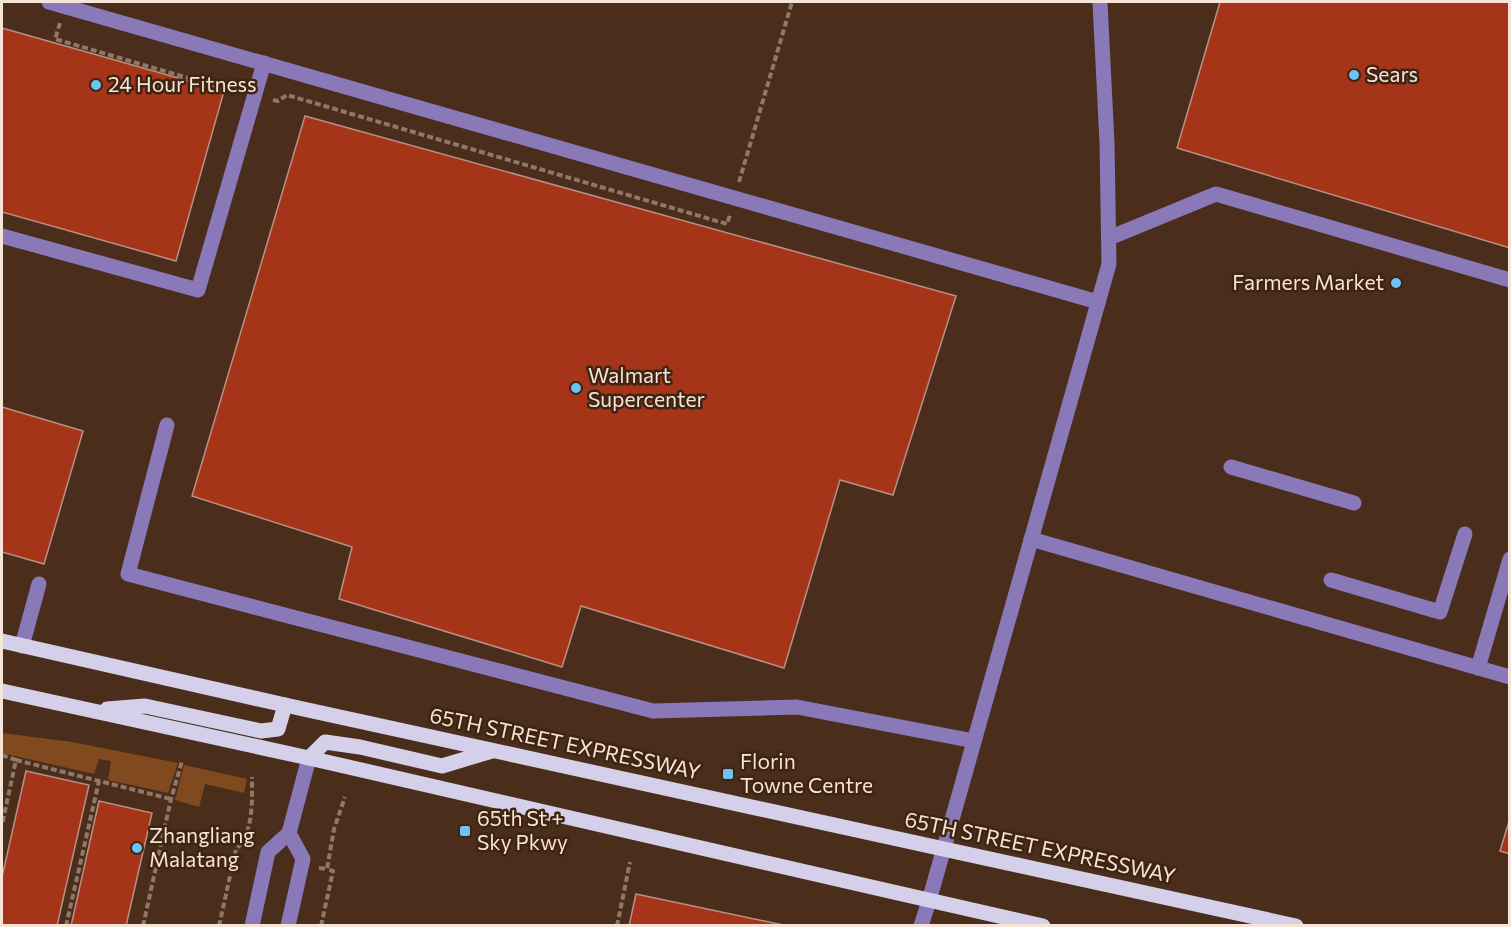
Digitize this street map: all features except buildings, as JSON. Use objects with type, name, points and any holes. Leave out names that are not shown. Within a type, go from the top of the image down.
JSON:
[{"type":"main road","name":"65TH STREET EXPRESSWAY","points":[[2,641],[1296,926]]},
{"type":"main road","points":[[2,691],[309,758],[1043,926]]},
{"type":"main road","points":[[89,710],[145,706],[261,731],[279,729],[285,705]]},
{"type":"main road","points":[[309,758],[326,742],[360,747],[442,766],[495,751]]},
{"type":"street","points":[[49,2],[1098,302]]},
{"type":"street","points":[[921,926],[1109,264],[1107,143],[1100,2]]},
{"type":"street","points":[[2,236],[198,290],[264,63]]},
{"type":"street","points":[[1109,238],[1216,194],[1509,280]]},
{"type":"street","points":[[167,425],[128,574],[653,711],[797,707],[974,741]]},
{"type":"street","points":[[1231,467],[1354,504]]},
{"type":"street","points":[[1331,580],[1440,612],[1465,534]]},
{"type":"street","points":[[1031,539],[1509,677]]},
{"type":"street","points":[[1478,668],[1509,559]]},
{"type":"street","points":[[22,646],[39,584]]},
{"type":"street","points":[[252,926],[268,852],[290,833],[309,758]]},
{"type":"street","points":[[288,926],[303,859],[290,833]]},
{"type":"path","points":[[2,755],[171,799]]},
{"type":"path","points":[[2,825],[16,760]]},
{"type":"path","points":[[143,926],[171,799],[182,761]]},
{"type":"path","points":[[219,926],[236,849],[243,843],[252,812],[252,777]]},
{"type":"path","points":[[66,926],[99,781]]},
{"type":"path","points":[[327,869],[334,829],[345,797]]},
{"type":"path","points":[[617,926],[630,861]]},
{"type":"path","points":[[319,868],[333,871],[321,926]]},
{"type":"shaded area","points":[[2,733],[72,742],[178,763],[168,793],[108,780],[111,761],[99,759],[94,774],[2,753]]},
{"type":"shaded area","points":[[184,765],[247,779],[244,793],[205,784],[199,807],[175,800]]},
{"type":"place","name":"Sears","points":[[1354,75]]},
{"type":"place","name":"24 Hour Fitness","points":[[96,85]]},
{"type":"place","name":"Farmers Market","points":[[1396,283]]},
{"type":"place","name":"Walmart Supercenter","points":[[576,388]]},
{"type":"place","name":"Florin Towne Centre","points":[[728,774]]},
{"type":"place","name":"65th St + Sky Pkwy","points":[[465,831]]},
{"type":"place","name":"Zhangliang Malatang","points":[[137,848]]}]
